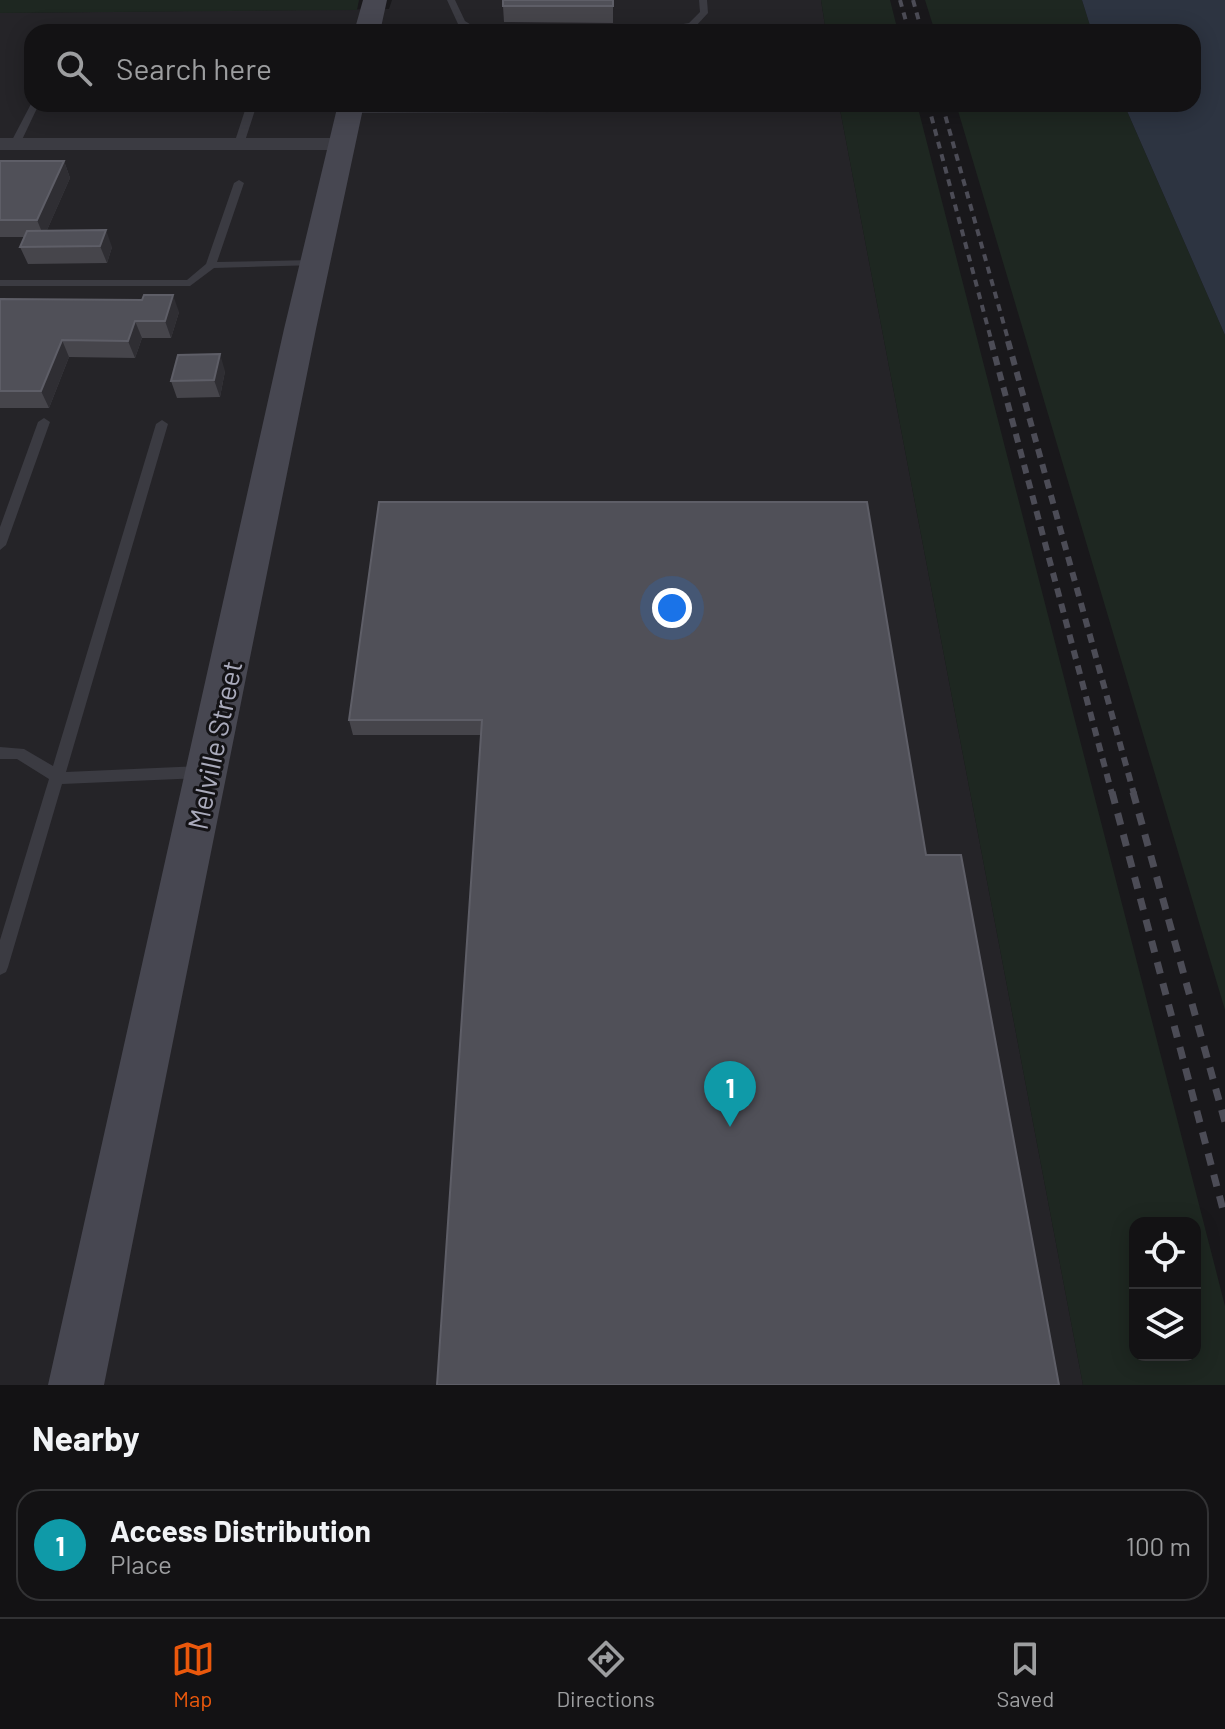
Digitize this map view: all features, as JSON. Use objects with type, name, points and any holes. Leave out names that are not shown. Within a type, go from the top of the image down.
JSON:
[{"type":"street","points":[[369,24],[375,0]]},
{"type":"street","points":[[8,144],[239,144],[348,119]]},
{"type":"street","name":"Melville Street","points":[[76,1385],[209,772],[314,263],[348,119]]},
{"type":"lane","points":[[451,0],[464,24]]},
{"type":"lane","points":[[693,24],[704,13],[703,0]]},
{"type":"lane","points":[[8,144],[29,112]]},
{"type":"lane","points":[[239,144],[249,112]]},
{"type":"lane","points":[[348,119],[649,112]]},
{"type":"lane","points":[[0,283],[190,283],[211,265],[239,183]]},
{"type":"lane","points":[[211,265],[314,263]]},
{"type":"lane","points":[[0,545],[44,422]]},
{"type":"lane","points":[[0,967],[59,778],[162,424]]},
{"type":"lane","points":[[0,753],[19,753],[59,778],[209,772]]},
{"type":"shaded area","points":[[0,0],[359,0],[357,10],[0,13]]},
{"type":"shaded area","points":[[392,0],[821,0],[825,24],[24,24],[24,112],[841,112],[1083,1385],[0,1385],[0,13],[389,9]]},
{"type":"shaded area","points":[[821,0],[890,0],[896,24],[825,24]]},
{"type":"shaded area","points":[[925,0],[1082,0],[1090,24],[932,24]]},
{"type":"shaded area","points":[[841,112],[919,112],[1225,1306],[1225,1385],[1083,1385]]},
{"type":"shaded area","points":[[958,112],[1127,112],[1225,335],[1225,1010]]},
{"type":"water","points":[[1082,0],[1225,0],[1225,335],[1127,112],[1201,112],[1201,24],[1090,24]]},
{"type":"building","points":[[503,0],[613,0],[613,6],[503,6]]},
{"type":"building","points":[[0,161],[64,161],[37,220],[0,220]]},
{"type":"building","points":[[106,230],[100,246],[20,247],[27,231]]},
{"type":"building","points":[[144,295],[173,295],[165,321],[135,321],[128,341],[62,340],[41,391],[0,391],[0,299],[142,300]]},
{"type":"building","points":[[220,354],[214,380],[171,381],[178,355]]},
{"type":"building","points":[[379,502],[867,502],[926,855],[961,855],[1059,1385],[437,1385],[482,720],[349,720]]},
{"type":"railway","points":[[900,0],[907,24]]},
{"type":"railway","points":[[913,0],[920,24]]},
{"type":"railway","points":[[930,112],[992,343]]},
{"type":"railway","points":[[944,112],[1009,343]]},
{"type":"railway","points":[[991,341],[1112,794]]},
{"type":"railway","points":[[1008,341],[1134,794]]},
{"type":"railway","points":[[1112,792],[1225,1217]]},
{"type":"railway","points":[[1133,792],[1225,1122]]},
{"type":"place","name":"Access Distribution","points":[[730,1127]]}]
